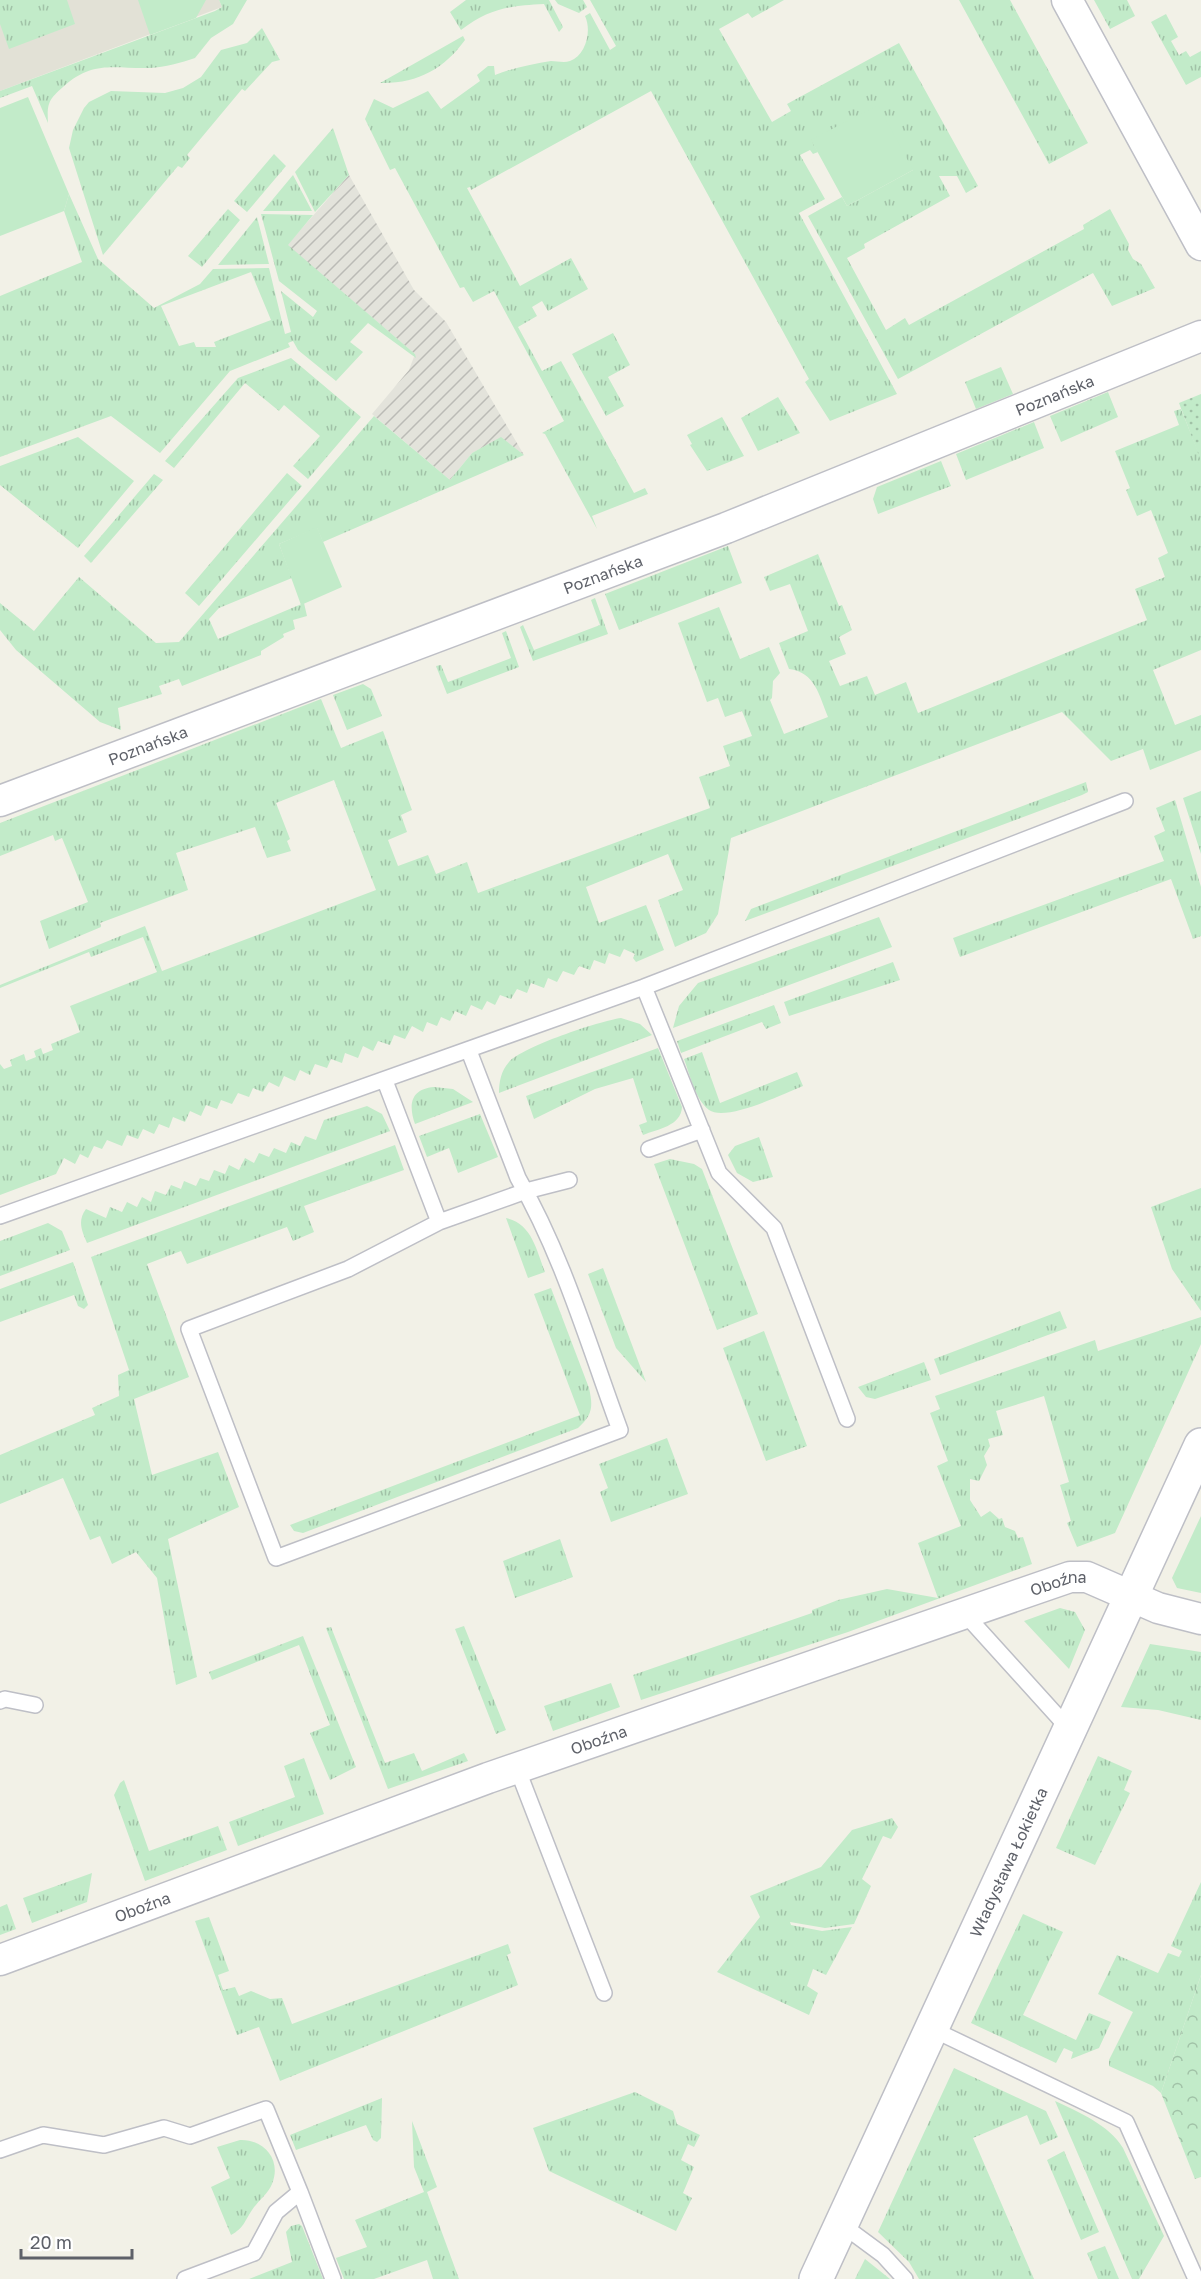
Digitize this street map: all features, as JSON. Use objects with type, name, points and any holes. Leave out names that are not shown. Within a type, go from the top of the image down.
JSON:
[{"type":"street","points":[[1067,0],[1201,245]]},
{"type":"street","name":"Poznańska","points":[[0,801],[715,533],[1201,336]]},
{"type":"street","name":"Władysława Łokietka","points":[[816,2279],[1201,1445]]},
{"type":"street","name":"Oboźna","points":[[0,1960],[517,1768],[964,1612],[1077,1576],[1087,1577],[1176,1614],[1201,1619]]},
{"type":"lane","points":[[0,1216],[350,1089],[386,1081],[644,987],[1125,801]]},
{"type":"lane","points":[[644,987],[719,1173],[774,1228],[847,1419]]},
{"type":"lane","points":[[469,1051],[526,1191],[548,1236],[620,1430],[276,1558],[189,1329],[348,1269],[439,1222],[526,1191],[569,1180]]},
{"type":"lane","points":[[386,1081],[439,1222]]},
{"type":"lane","points":[[649,1149],[702,1130]]},
{"type":"lane","points":[[964,1612],[1069,1729]]},
{"type":"lane","points":[[0,1701],[5,1699],[35,1705]]},
{"type":"lane","points":[[517,1768],[604,1992]]},
{"type":"lane","points":[[932,2029],[1126,2122],[1196,2279]]},
{"type":"lane","points":[[0,2150],[43,2134],[101,2145],[164,2128],[190,2136],[266,2109],[333,2279]]},
{"type":"lane","points":[[185,2279],[254,2253],[276,2212],[300,2192]]},
{"type":"lane","points":[[841,2224],[884,2254],[905,2279]]},
{"type":"shaded area","points":[[53,0],[219,0],[222,7],[0,91],[0,21]]},
{"type":"shaded area","points":[[349,175],[414,290],[446,322],[524,455],[501,438],[472,453],[450,480],[372,414],[409,370],[415,354],[287,245]]},
{"type":"green space","points":[[0,0],[67,0],[75,24],[9,49],[0,24]]},
{"type":"green space","points":[[138,0],[206,0],[196,18],[150,35]]},
{"type":"green space","points":[[219,0],[247,0],[233,24],[211,38],[195,58],[150,68],[114,67],[94,69],[84,73],[74,78],[51,99],[48,107],[48,123],[32,86],[0,98],[0,91],[215,11],[222,7]]},
{"type":"green space","points":[[466,0],[549,0],[563,27],[559,32],[544,4],[500,10],[481,17],[461,30],[450,12]]},
{"type":"green space","points":[[555,0],[583,0],[587,7],[579,13],[558,4]]},
{"type":"green space","points":[[590,0],[784,0],[752,18],[748,13],[719,29],[772,122],[791,111],[787,104],[899,43],[978,186],[966,193],[957,176],[939,176],[950,196],[864,244],[865,248],[847,258],[886,330],[905,318],[909,325],[1084,229],[1083,225],[1110,209],[1129,244],[1128,250],[1133,259],[1141,264],[1155,288],[1112,306],[1093,273],[898,379],[808,216],[842,197],[847,206],[913,170],[812,141],[818,152],[813,154],[810,150],[800,155],[825,199],[799,213],[897,394],[830,421],[805,382],[809,379],[651,91],[471,190],[470,187],[467,188],[520,286],[571,258],[588,289],[548,311],[542,301],[532,307],[537,316],[518,327],[542,371],[561,361],[634,493],[645,488],[648,494],[592,516],[597,529],[545,434],[542,433],[564,421],[494,291],[473,302],[464,287],[460,288],[395,168],[390,170],[365,119],[374,99],[393,108],[428,91],[441,109],[480,81],[477,75],[488,66],[494,66],[495,75],[537,63],[570,61],[576,58],[584,48],[588,35],[585,16],[590,13],[610,50],[616,46]]},
{"type":"green space","points":[[959,0],[1010,0],[1088,143],[1049,164]]},
{"type":"green space","points":[[1094,0],[1127,0],[1135,16],[1110,29]]},
{"type":"green space","points":[[1166,14],[1178,37],[1171,41],[1179,55],[1186,51],[1190,57],[1201,51],[1201,77],[1186,85],[1151,22]]},
{"type":"green space","points":[[262,28],[280,60],[272,62],[245,91],[242,89],[187,155],[190,158],[182,168],[178,166],[103,255],[69,148],[73,130],[84,108],[89,102],[111,91],[165,93],[183,88],[201,77],[221,50],[247,43]]},
{"type":"green space","points":[[463,36],[465,40],[439,67],[406,81],[380,83]]},
{"type":"green space","points":[[28,97],[69,194],[64,211],[0,236],[0,108]]},
{"type":"green space","points":[[878,105],[913,170],[847,206],[811,140]]},
{"type":"green space","points":[[333,128],[349,175],[315,212],[295,172]]},
{"type":"green space","points":[[274,154],[286,166],[247,212],[234,201]]},
{"type":"green space","points":[[293,175],[312,211],[263,211]]},
{"type":"green space","points":[[69,194],[98,259],[154,308],[200,284],[213,269],[269,268],[285,334],[291,332],[281,291],[313,317],[317,311],[279,281],[261,214],[313,215],[288,245],[415,354],[416,358],[368,323],[350,342],[363,352],[336,381],[298,350],[293,341],[288,343],[290,347],[230,371],[160,453],[111,416],[0,457],[0,296],[82,262],[64,211]],"holes":[[[251,272],[271,320],[214,342],[216,347],[196,347],[194,342],[179,346],[161,306]]]},
{"type":"green space","points":[[228,209],[240,220],[202,267],[188,256]]},
{"type":"green space","points":[[257,217],[269,264],[218,265]]},
{"type":"green space","points":[[613,333],[630,365],[608,377],[624,406],[606,416],[572,354]]},
{"type":"green space","points":[[291,358],[361,417],[308,479],[293,466],[320,436],[284,405],[279,411],[245,383],[174,468],[165,461],[238,378]]},
{"type":"green space","points":[[1001,367],[1013,394],[976,409],[965,382]]},
{"type":"green space","points":[[1108,392],[1118,417],[1061,442],[1050,416]]},
{"type":"green space","points":[[1201,394],[1201,461],[1179,403]]},
{"type":"green space","points":[[778,397],[800,433],[758,451],[741,418]]},
{"type":"green space","points":[[1181,409],[1201,459],[1201,650],[1153,670],[1175,725],[1201,715],[1201,750],[1150,770],[1143,749],[1111,761],[1062,712],[731,838],[718,914],[706,933],[675,947],[658,900],[683,890],[668,854],[586,887],[599,923],[646,905],[664,950],[636,962],[633,958],[635,954],[624,949],[620,957],[609,953],[605,964],[594,960],[590,970],[579,966],[574,975],[563,971],[557,982],[548,978],[544,988],[531,983],[527,993],[517,989],[511,999],[500,995],[495,1005],[487,1001],[482,1010],[471,1005],[466,1016],[455,1011],[450,1021],[441,1017],[437,1026],[427,1022],[423,1032],[412,1026],[405,1039],[394,1035],[390,1045],[378,1041],[373,1051],[363,1046],[358,1058],[345,1053],[342,1063],[331,1059],[327,1068],[315,1064],[310,1075],[300,1070],[295,1081],[284,1076],[279,1087],[269,1082],[263,1092],[253,1088],[249,1097],[238,1093],[232,1104],[221,1100],[217,1109],[206,1105],[201,1116],[190,1111],[185,1122],[173,1117],[169,1128],[159,1124],[154,1134],[143,1129],[138,1139],[127,1135],[122,1146],[107,1140],[102,1149],[94,1146],[88,1158],[80,1154],[75,1164],[64,1158],[56,1174],[0,1195],[0,1064],[4,1069],[12,1066],[10,1060],[24,1054],[26,1061],[36,1057],[34,1051],[41,1048],[43,1054],[53,1050],[51,1044],[80,1032],[70,1006],[157,972],[143,937],[91,957],[89,952],[0,988],[0,985],[145,926],[162,971],[376,890],[334,780],[276,803],[290,839],[287,841],[291,851],[267,858],[255,827],[176,853],[188,890],[100,923],[101,927],[49,949],[40,921],[88,902],[62,838],[55,841],[53,835],[0,856],[0,823],[321,699],[341,748],[383,731],[412,810],[401,815],[407,832],[388,840],[398,866],[428,855],[436,874],[467,862],[478,893],[710,808],[699,777],[730,766],[723,746],[752,736],[742,711],[725,717],[718,698],[707,702],[678,623],[719,607],[740,659],[769,647],[780,673],[773,681],[770,700],[784,734],[828,717],[815,686],[805,675],[789,669],[779,643],[808,631],[790,584],[770,591],[764,577],[818,554],[839,606],[842,605],[852,630],[839,637],[846,654],[829,661],[840,686],[867,676],[875,695],[906,682],[918,713],[1147,620],[1135,589],[1165,577],[1158,558],[1168,553],[1151,510],[1137,516],[1126,490],[1130,488],[1115,451],[1179,425],[1174,411]]},
{"type":"green space","points":[[374,416],[450,480],[472,453],[501,437],[524,455],[323,542],[317,528],[279,544],[292,578],[219,608],[209,619],[218,639],[304,603],[307,616],[293,620],[295,629],[283,634],[284,637],[261,651],[261,655],[182,686],[179,679],[159,686],[162,694],[118,708],[121,730],[100,722],[16,650],[0,630],[0,603],[34,631],[79,577],[156,643],[179,642]]},
{"type":"green space","points":[[722,417],[744,456],[707,471],[690,445],[692,444],[687,435]]},
{"type":"green space","points":[[1034,422],[1044,448],[966,480],[956,454]]},
{"type":"green space","points":[[78,437],[134,481],[78,548],[0,485],[0,466]]},
{"type":"green space","points":[[941,461],[951,486],[878,514],[873,499],[877,487]]},
{"type":"green space","points":[[287,473],[302,486],[199,606],[185,593]]},
{"type":"green space","points":[[154,474],[163,480],[91,563],[84,556]]},
{"type":"green space","points":[[317,527],[342,587],[301,605],[279,544]]},
{"type":"green space","points":[[728,546],[742,583],[619,630],[605,594]]},
{"type":"green space","points":[[595,598],[608,634],[533,661],[520,627],[523,625],[534,650],[600,625],[591,600]]},
{"type":"green space","points":[[506,631],[519,667],[447,694],[436,666],[441,665],[448,682],[511,658],[502,633]]},
{"type":"green space","points":[[363,684],[371,689],[382,716],[347,730],[333,695]]},
{"type":"green space","points":[[1086,782],[1088,792],[1082,795],[745,921],[751,909]]},
{"type":"green space","points":[[1201,791],[1201,854],[1183,798]]},
{"type":"green space","points":[[1175,800],[1201,887],[1201,936],[1193,939],[1171,879],[960,957],[953,938],[1164,861],[1154,836],[1165,831],[1156,808]]},
{"type":"green space","points":[[879,917],[892,947],[673,1028],[679,1006],[698,983]]},
{"type":"green space","points":[[893,962],[900,980],[789,1016],[784,1002]]},
{"type":"green space","points":[[774,1005],[781,1023],[766,1029],[762,1022],[681,1053],[677,1041]]},
{"type":"green space","points":[[621,1018],[640,1024],[652,1035],[499,1093],[504,1069],[517,1056],[562,1036]]},
{"type":"green space","points":[[658,1048],[682,1107],[678,1119],[668,1126],[643,1135],[639,1125],[647,1122],[633,1078],[595,1089],[534,1119],[526,1096]]},
{"type":"green space","points":[[702,1052],[720,1103],[797,1072],[803,1086],[755,1106],[717,1113],[709,1110],[700,1100],[684,1059]]},
{"type":"green space","points":[[434,1087],[453,1089],[473,1102],[415,1124],[412,1110],[413,1099],[420,1091]]},
{"type":"green space","points":[[367,1106],[382,1114],[390,1131],[87,1243],[81,1222],[86,1209],[106,1218],[110,1207],[122,1212],[127,1202],[137,1207],[142,1197],[151,1202],[155,1191],[166,1195],[171,1185],[181,1189],[184,1181],[196,1186],[200,1178],[209,1181],[214,1170],[225,1174],[229,1165],[239,1170],[245,1158],[254,1163],[259,1153],[269,1157],[274,1148],[286,1153],[291,1142],[300,1146],[305,1136],[316,1140],[324,1120]]},
{"type":"green space","points":[[480,1114],[498,1157],[458,1173],[449,1148],[427,1157],[419,1136]]},
{"type":"green space","points":[[759,1137],[773,1177],[753,1182],[737,1173],[728,1155],[735,1146]]},
{"type":"green space","points":[[395,1145],[404,1170],[304,1206],[314,1232],[293,1241],[287,1227],[187,1264],[181,1251],[147,1264],[189,1377],[134,1399],[152,1475],[218,1452],[239,1507],[168,1539],[197,1677],[176,1685],[157,1578],[136,1552],[112,1564],[100,1536],[90,1540],[63,1478],[0,1504],[0,1455],[95,1415],[92,1408],[119,1396],[118,1375],[129,1370],[91,1257]]},
{"type":"green space","points":[[670,1159],[694,1164],[702,1169],[758,1314],[717,1330],[654,1164]]},
{"type":"green space","points":[[1201,1188],[1201,1311],[1172,1269],[1151,1207]]},
{"type":"green space","points":[[506,1218],[515,1221],[527,1232],[536,1246],[545,1272],[528,1278]]},
{"type":"green space","points":[[48,1223],[62,1231],[70,1250],[0,1276],[0,1241]]},
{"type":"green space","points":[[73,1262],[88,1305],[84,1309],[78,1306],[74,1295],[0,1322],[0,1289]]},
{"type":"green space","points":[[603,1268],[646,1382],[616,1348],[588,1274]]},
{"type":"green space","points":[[551,1288],[589,1388],[591,1410],[587,1419],[578,1428],[303,1533],[294,1531],[290,1525],[580,1415],[534,1294]]},
{"type":"green space","points":[[1060,1311],[1067,1328],[940,1375],[934,1359]]},
{"type":"green space","points":[[1201,1317],[1201,1344],[1115,1533],[1077,1547],[1067,1523],[1071,1521],[1060,1485],[1069,1482],[1044,1396],[996,1411],[1003,1435],[988,1439],[990,1446],[984,1456],[987,1465],[979,1481],[970,1479],[970,1500],[981,1517],[990,1511],[999,1519],[1002,1518],[1005,1527],[1015,1531],[1018,1538],[1023,1537],[1032,1564],[848,1632],[641,1700],[633,1675],[812,1613],[812,1610],[838,1600],[887,1589],[938,1598],[918,1543],[961,1526],[937,1466],[948,1461],[930,1413],[940,1409],[935,1396],[1095,1340],[1098,1351]]},
{"type":"green space","points":[[764,1331],[807,1446],[766,1461],[723,1348]]},
{"type":"green space","points":[[924,1362],[931,1380],[875,1399],[866,1397],[858,1387]]},
{"type":"green space","points":[[667,1438],[688,1494],[611,1522],[600,1492],[608,1488],[599,1464]]},
{"type":"green space","points":[[1201,1516],[1201,1593],[1177,1588],[1172,1578]]},
{"type":"green space","points":[[560,1539],[573,1577],[515,1598],[503,1561]]},
{"type":"green space","points":[[1060,1608],[1075,1612],[1085,1630],[1069,1669],[1024,1621]]},
{"type":"green space","points":[[464,1626],[506,1730],[496,1734],[455,1629]]},
{"type":"green space","points":[[331,1627],[385,1763],[414,1753],[422,1771],[464,1753],[468,1761],[388,1789],[326,1628]]},
{"type":"green space","points":[[303,1636],[356,1767],[330,1780],[310,1733],[330,1725],[299,1645],[212,1680],[209,1672]]},
{"type":"green space","points":[[1150,1644],[1201,1652],[1201,1720],[1158,1710],[1121,1707]]},
{"type":"green space","points":[[611,1683],[620,1707],[553,1731],[544,1706]]},
{"type":"green space","points":[[1098,1756],[1132,1771],[1124,1790],[1130,1793],[1095,1865],[1056,1848]]},
{"type":"green space","points":[[304,1758],[324,1814],[238,1846],[229,1822],[295,1797],[284,1766]]},
{"type":"green space","points":[[124,1780],[149,1851],[218,1826],[227,1850],[145,1881],[114,1795]]},
{"type":"green space","points":[[892,1818],[898,1827],[891,1839],[883,1836],[862,1879],[871,1886],[854,1924],[825,1928],[790,1922],[791,1925],[822,1931],[852,1927],[826,1975],[813,1969],[807,1986],[818,1993],[809,2015],[717,1972],[760,1917],[750,1896],[821,1867],[852,1830]]},
{"type":"green space","points":[[92,1873],[87,1902],[32,1923],[23,1898]]},
{"type":"green space","points":[[1201,1882],[1201,1975],[1161,2093],[1153,2086],[1109,2066],[1109,2060],[1133,2012],[1098,1994],[1117,1955],[1158,1973],[1168,1953],[1179,1957],[1182,1951],[1171,1946]]},
{"type":"green space","points":[[7,1904],[16,1929],[0,1935],[0,1907]]},
{"type":"green space","points":[[1023,1914],[1063,1932],[1023,2015],[1076,2040],[1089,2013],[1111,2022],[1099,2048],[1071,2059],[1073,2052],[1064,2048],[1056,2063],[971,2023]]},
{"type":"green space","points":[[209,1917],[229,1971],[218,1975],[223,1990],[235,1987],[239,1996],[251,1991],[270,1999],[282,1998],[292,2024],[508,1944],[511,1953],[507,1955],[518,1985],[280,2081],[259,2027],[237,2035],[195,1921]]},
{"type":"green space","points":[[1201,1975],[1201,2177],[1195,2179],[1161,2093]]},
{"type":"green space","points":[[954,2068],[1046,2111],[1058,2137],[1040,2145],[1027,2115],[973,2138],[1034,2279],[919,2279],[909,2262],[878,2232]]},
{"type":"green space","points":[[635,2092],[673,2111],[677,2124],[700,2135],[694,2147],[688,2144],[681,2160],[694,2167],[683,2193],[692,2198],[676,2231],[549,2171],[533,2128]]},
{"type":"green space","points":[[382,2098],[381,2138],[377,2142],[373,2140],[366,2125],[296,2150],[290,2135]]},
{"type":"green space","points":[[1055,2101],[1102,2126],[1123,2148],[1164,2236],[1139,2279],[1132,2279]]},
{"type":"green space","points":[[412,2121],[437,2187],[427,2192],[459,2279],[433,2279],[427,2260],[374,2279],[344,2279],[336,2258],[367,2247],[355,2220],[424,2192],[414,2167]]},
{"type":"green space","points":[[240,2140],[257,2143],[263,2147],[273,2159],[275,2167],[272,2184],[268,2191],[241,2227],[231,2235],[211,2187],[230,2178],[217,2147]]},
{"type":"green space","points":[[1064,2151],[1099,2232],[1081,2240],[1047,2160]]},
{"type":"green space","points":[[299,2224],[302,2226],[323,2279],[249,2279],[292,2262],[286,2232],[291,2226]]},
{"type":"green space","points":[[1105,2246],[1119,2279],[1098,2279],[1087,2253]]},
{"type":"green space","points":[[865,2259],[890,2279],[855,2279]]}]
